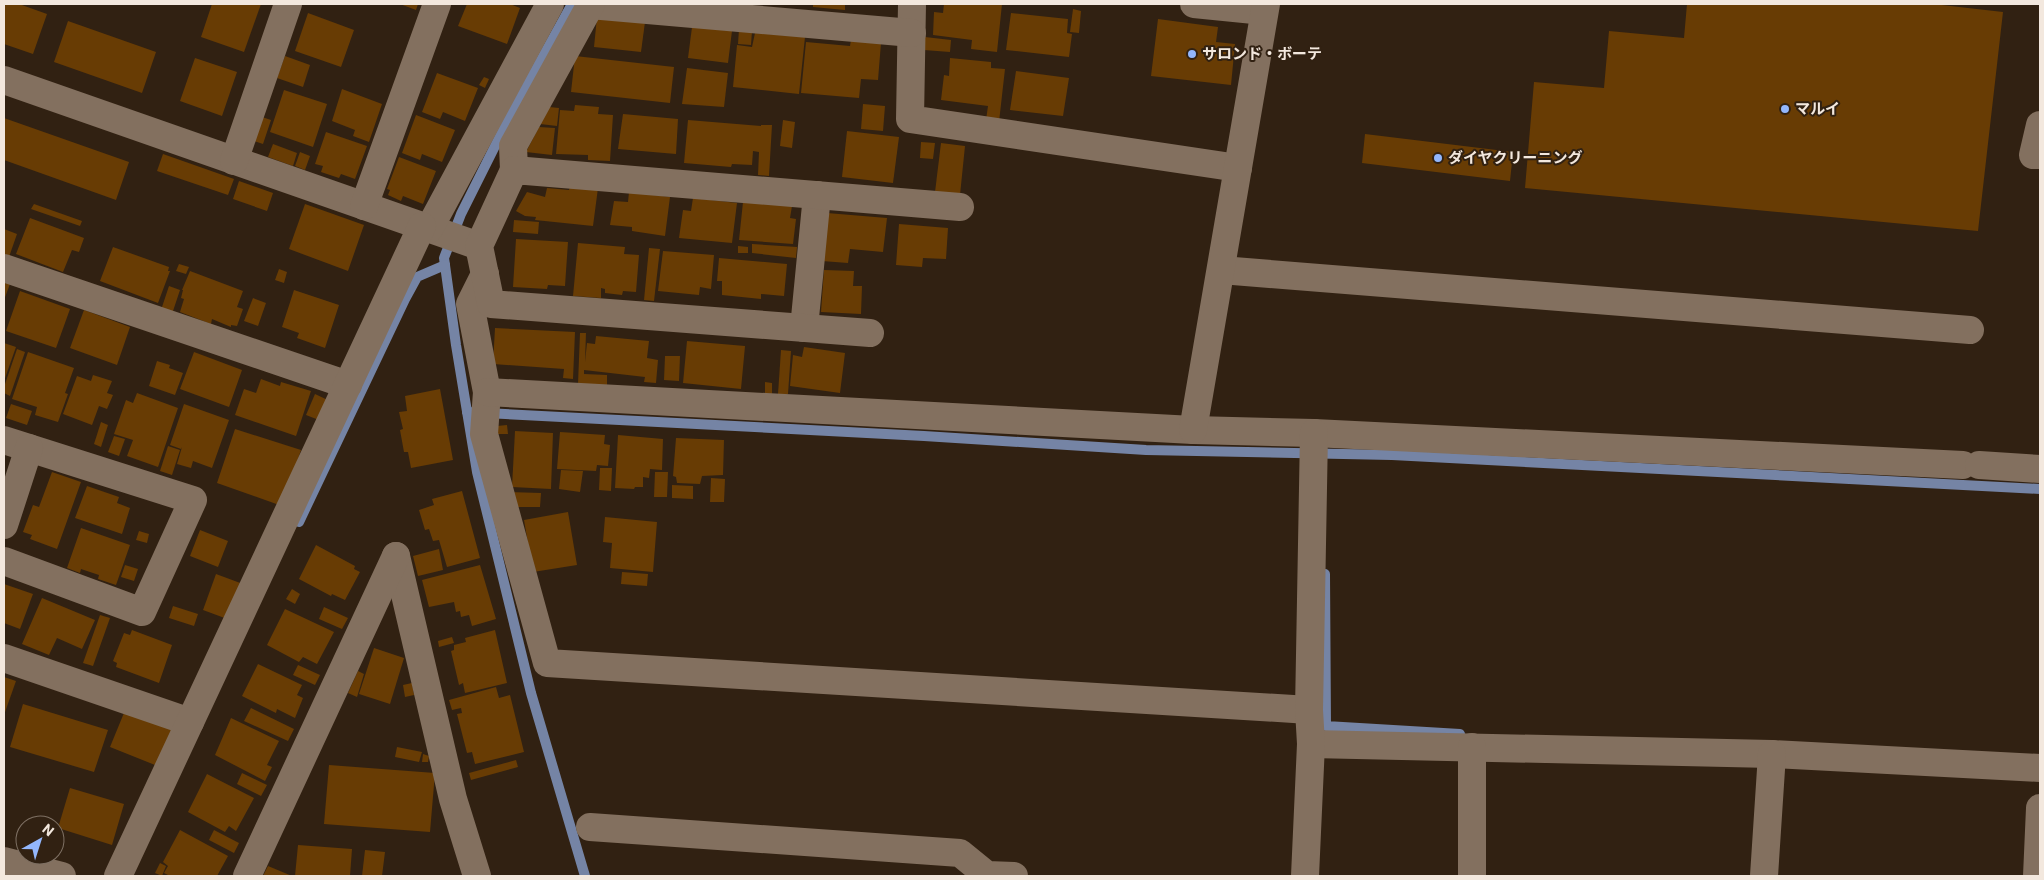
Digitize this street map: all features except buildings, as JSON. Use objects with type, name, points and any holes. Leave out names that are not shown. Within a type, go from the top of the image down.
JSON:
[{"type":"street","points":[[234,161],[288,4]]},
{"type":"street","points":[[364,206],[437,4]]},
{"type":"street","points":[[118,876],[348,385],[429,229],[550,4]]},
{"type":"street","points":[[912,4],[910,119],[1238,168]]},
{"type":"street","points":[[1193,430],[1265,7],[1194,4]]},
{"type":"street","points":[[472,243],[514,170],[512,146],[591,5],[912,33]]},
{"type":"street","points":[[4,80],[472,243],[485,274],[492,304],[870,333]]},
{"type":"street","points":[[2040,125],[2032,155],[2040,155]]},
{"type":"street","points":[[514,170],[960,207]]},
{"type":"street","points":[[804,328],[817,195]]},
{"type":"street","points":[[4,268],[348,385]]},
{"type":"street","points":[[1221,270],[1970,330]]},
{"type":"street","points":[[485,274],[470,304],[486,406],[484,434],[547,663],[1309,710]]},
{"type":"street","points":[[486,406],[1193,430],[1313,446],[1971,465],[2040,469]]},
{"type":"street","points":[[4,440],[193,500],[142,612],[4,561]]},
{"type":"street","points":[[1306,876],[1311,744],[1309,710],[1313,446]]},
{"type":"street","points":[[4,525],[29,448]]},
{"type":"street","points":[[248,876],[396,556],[453,799],[477,876]]},
{"type":"street","points":[[4,658],[190,722]]},
{"type":"street","points":[[1311,744],[1772,754],[2040,768]]},
{"type":"street","points":[[1472,747],[1472,876]]},
{"type":"street","points":[[1764,876],[1772,754]]},
{"type":"street","points":[[2037,876],[2040,808]]},
{"type":"street","points":[[590,827],[960,853],[987,874],[1014,876]]},
{"type":"street","points":[[4,861],[62,876]]},
{"type":"waterway","points":[[572,4],[512,112],[461,214],[444,258],[477,472],[531,693],[585,876]]},
{"type":"waterway","points":[[299,522],[417,277],[445,265]]},
{"type":"waterway","points":[[467,412],[924,436],[1146,450],[1392,455],[2040,489]]},
{"type":"waterway","points":[[1325,574],[1326,726],[1460,734]]},
{"type":"place","name":"サロンド・ボーテ","points":[[1192,54]]},
{"type":"place","name":"マルイ","points":[[1785,109]]},
{"type":"place","name":"ダイヤクリーニング","points":[[1438,158]]}]
